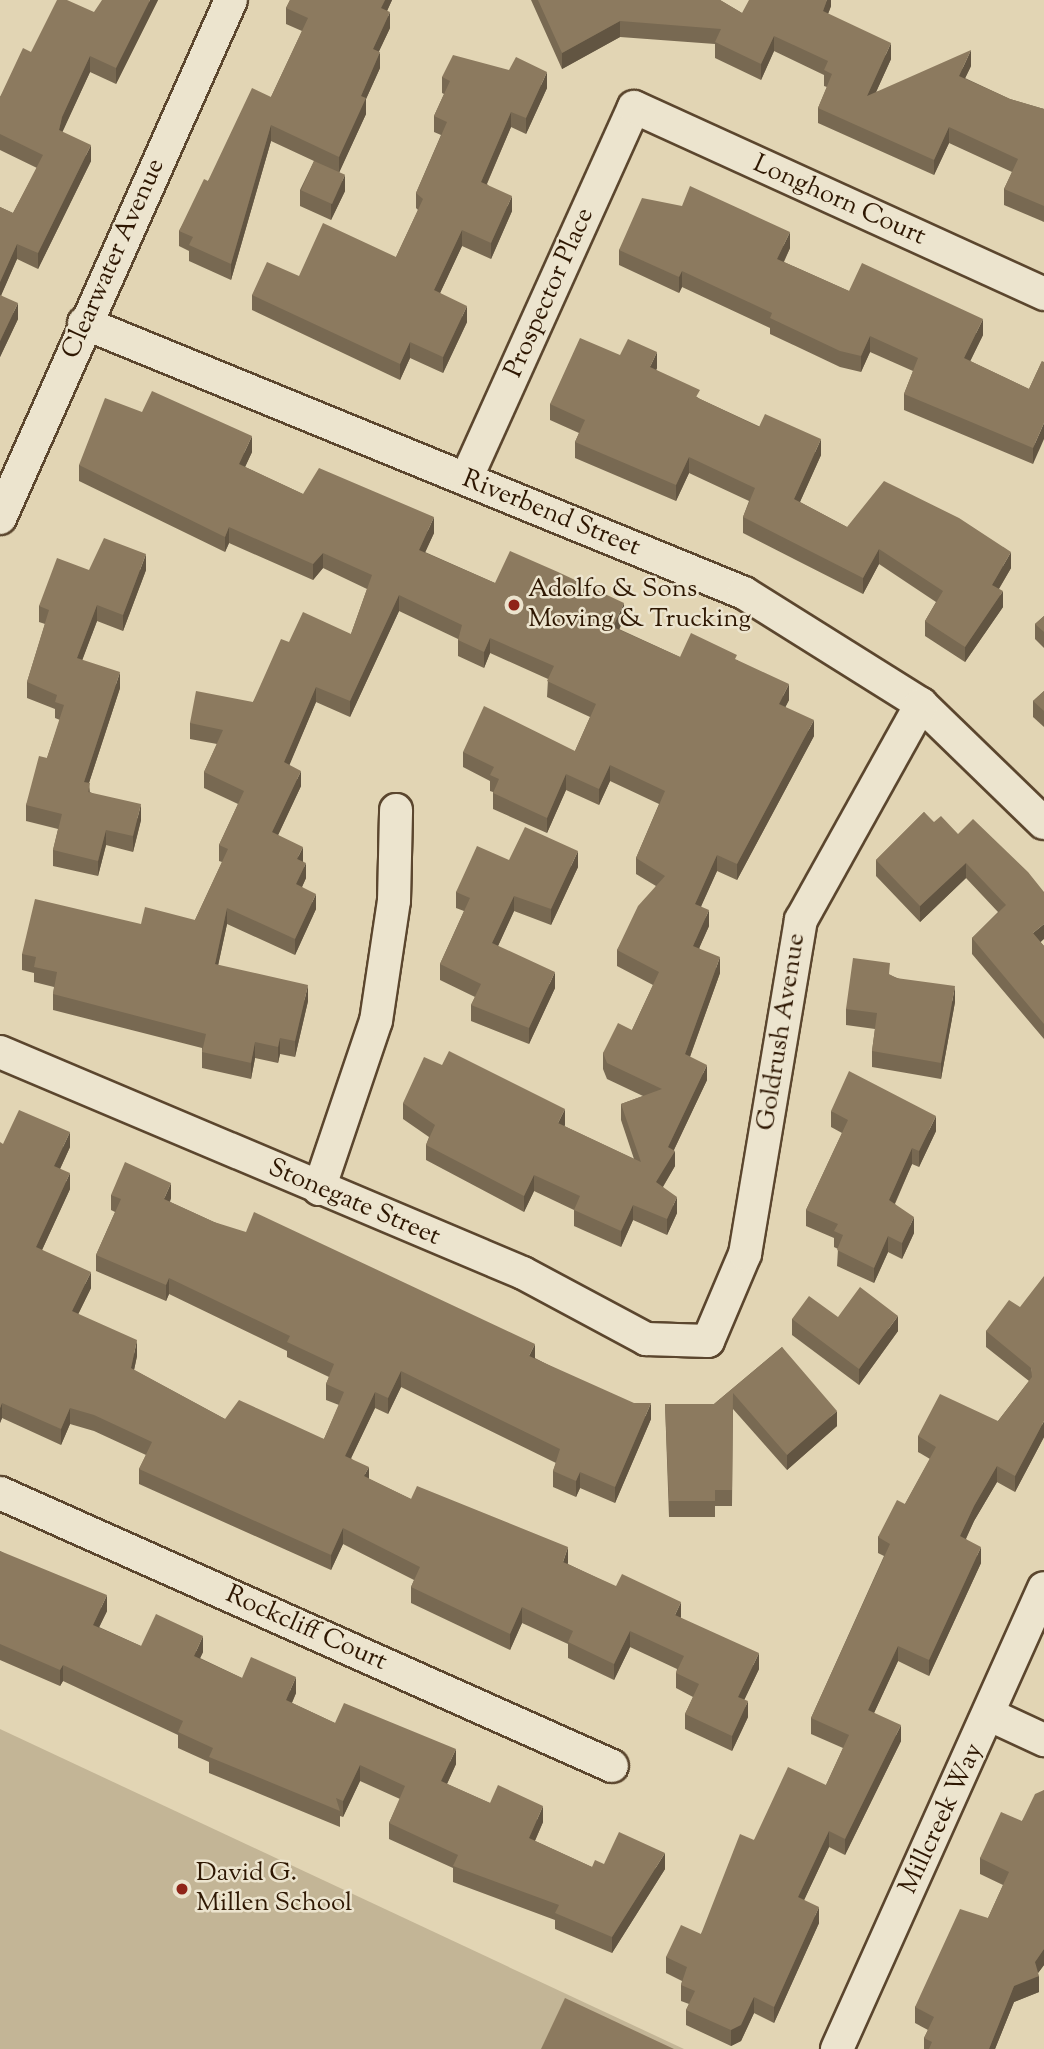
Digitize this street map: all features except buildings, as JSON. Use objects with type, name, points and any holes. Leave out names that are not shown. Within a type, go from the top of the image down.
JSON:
[{"type":"street","name":"Clearwater Avenue","points":[[0,518],[84,323],[231,0]]},
{"type":"street","name":"Longhorn Court","points":[[634,107],[1044,294]]},
{"type":"street","name":"Prospector Place","points":[[466,478],[634,107]]},
{"type":"street","name":"Riverbend Street","points":[[84,323],[744,593],[921,704],[1044,822]]},
{"type":"street","name":"Goldrush Avenue","points":[[708,1341],[746,1254],[801,920],[921,704]]},
{"type":"street","points":[[319,1189],[376,1020],[394,901],[396,810]]},
{"type":"street","name":"Stonegate Street","points":[[0,1052],[523,1273],[646,1339],[708,1341]]},
{"type":"street","name":"Rockcliff Court","points":[[0,1493],[612,1766]]},
{"type":"street","name":"Millcreek Way","points":[[837,2049],[990,1715],[1044,1588]]},
{"type":"street","points":[[990,1715],[1044,1740]]},
{"type":"shaded area","name":"David G. Millen School","points":[[0,1729],[684,2049],[0,2049]]},
{"type":"place","name":"Adolfo & Sons Moving & Trucking","points":[[514,605]]},
{"type":"place","name":"David G. Millen School","points":[[182,1889]]}]
